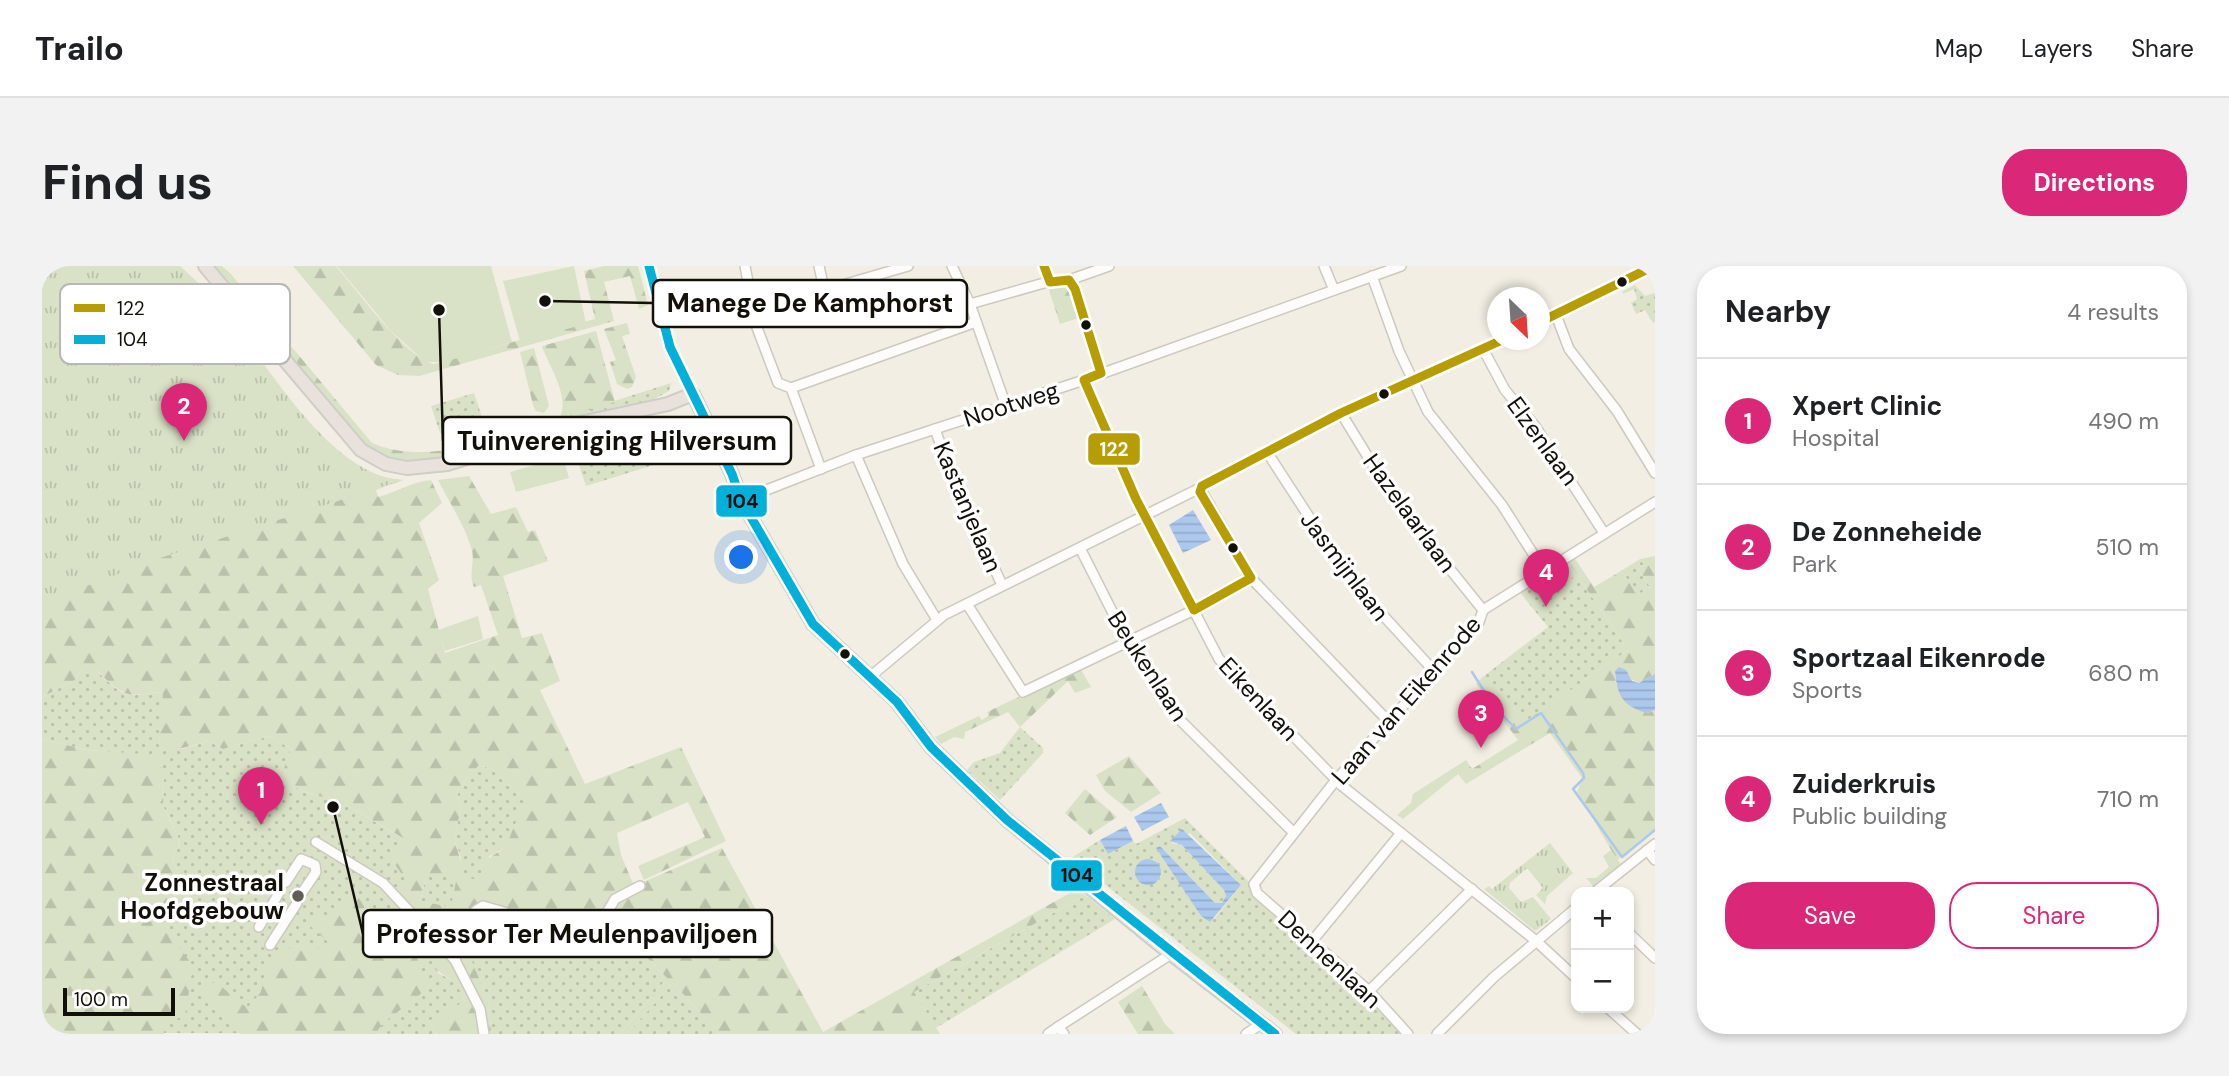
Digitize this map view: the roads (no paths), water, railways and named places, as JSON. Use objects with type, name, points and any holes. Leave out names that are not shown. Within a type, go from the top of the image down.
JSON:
[{"type":"main road","points":[[205,266],[220,284]]},
{"type":"main road","points":[[286,364],[361,450],[386,464],[428,469],[580,423],[668,404],[692,394],[732,474],[741,500],[813,624],[898,702],[932,747],[1007,820],[1171,954],[1275,1034]]},
{"type":"street","points":[[649,266],[670,347],[692,394]]},
{"type":"street","points":[[745,266],[753,311],[778,383],[791,388],[976,322]]},
{"type":"street","points":[[818,266],[824,289]]},
{"type":"street","points":[[753,311],[887,269],[908,266]]},
{"type":"street","points":[[952,266],[970,304],[1006,406]]},
{"type":"street","points":[[1044,266],[1050,282]]},
{"type":"street","points":[[970,304],[1050,282],[1069,280],[1109,266]]},
{"type":"street","points":[[1324,266],[1334,289]]},
{"type":"street","name":"Nootweg","points":[[741,500],[856,455],[1084,380],[1401,266]]},
{"type":"street","points":[[1550,317],[1654,266]]},
{"type":"street","points":[[1372,276],[1412,380],[1436,424],[1502,505],[1544,571]]},
{"type":"street","points":[[1069,280],[1075,289],[1101,373]]},
{"type":"street","points":[[1556,315],[1569,349],[1618,411],[1655,473]]},
{"type":"street","points":[[870,676],[937,620],[1002,585],[1200,488],[1341,413],[1487,347]]},
{"type":"street","name":"Elzenlaan","points":[[1483,349],[1505,390],[1535,426],[1604,533]]},
{"type":"street","name":"Eikenlaan","points":[[1084,380],[1145,515],[1227,669],[1336,780],[1535,940],[1571,973]]},
{"type":"street","points":[[791,388],[821,468]]},
{"type":"street","name":"Hazelaarlaan","points":[[1341,413],[1395,501],[1483,610]]},
{"type":"street","name":"Kastanjelaan","points":[[934,429],[951,474],[1002,585]]},
{"type":"street","name":"Jasmijnlaan","points":[[1267,452],[1348,577],[1434,671]]},
{"type":"street","points":[[856,455],[903,564],[937,620]]},
{"type":"street","points":[[1200,488],[1251,578],[1390,723]]},
{"type":"street","name":"Laan van Eikenrode","points":[[1254,884],[1336,780],[1479,622],[1483,610],[1655,502]]},
{"type":"street","name":"Beukenlaan","points":[[1080,548],[1127,641],[1179,719],[1293,832]]},
{"type":"street","points":[[967,604],[1023,692],[1194,610],[1251,578]]},
{"type":"street","points":[[1313,940],[1401,833]]},
{"type":"street","points":[[316,842],[383,883],[455,960],[480,1009],[484,1034]]},
{"type":"street","points":[[1601,887],[1651,847],[1655,860]]},
{"type":"street","points":[[270,945],[316,872],[315,865],[301,859],[286,882]]},
{"type":"street","name":"Dennenlaan","points":[[1254,884],[1257,892],[1369,991],[1408,1034]]},
{"type":"street","points":[[455,960],[461,928],[469,915],[483,906],[504,912],[575,949],[588,944],[615,900],[640,886]]},
{"type":"street","points":[[1369,991],[1472,889]]},
{"type":"street","points":[[259,927],[279,893]]},
{"type":"street","points":[[1437,1034],[1535,940],[1571,912]]},
{"type":"street","points":[[1634,938],[1655,958]]},
{"type":"street","points":[[1048,1034],[1061,1031],[1171,954]]},
{"type":"street","points":[[1614,1013],[1637,1034]]},
{"type":"street","points":[[1246,1034],[1255,1028]]},
{"type":"water","points":[[1193,510],[1211,540],[1183,553],[1169,525]]},
{"type":"water","points":[[1619,667],[1626,670],[1632,681],[1639,683],[1655,674],[1655,710],[1647,713],[1632,707],[1623,699],[1616,680],[1615,671]]},
{"type":"water","points":[[1161,803],[1169,817],[1142,831],[1134,817]]},
{"type":"water","points":[[1126,826],[1133,841],[1108,854],[1100,840]]},
{"type":"water","points":[[1182,829],[1241,885],[1210,922],[1201,916],[1156,848],[1160,846],[1215,903],[1222,903],[1226,896],[1224,890],[1182,845],[1170,841]]},
{"type":"water","points":[[1148,859],[1157,863],[1161,872],[1157,881],[1148,885],[1139,881],[1135,872],[1139,863]]},
{"type":"waterway","points":[[1472,672],[1493,705],[1516,729],[1541,713],[1583,773],[1584,778],[1573,789],[1622,857],[1655,830]]},
{"type":"place","name":"Manege De Kamphorst","points":[[545,301]]},
{"type":"place","name":"Tuinvereniging Hilversum","points":[[439,310]]},
{"type":"place","name":"De Zonneheide","points":[[184,441]]},
{"type":"place","name":"Zuiderkruis","points":[[1546,607]]},
{"type":"place","name":"Sportzaal Eikenrode","points":[[1481,748]]},
{"type":"place","name":"Professor Ter Meulenpaviljoen","points":[[333,807]]},
{"type":"place","name":"Xpert Clinic","points":[[261,825]]},
{"type":"place","name":"Zonnestraal Hoofdgebouw","points":[[298,896]]}]
